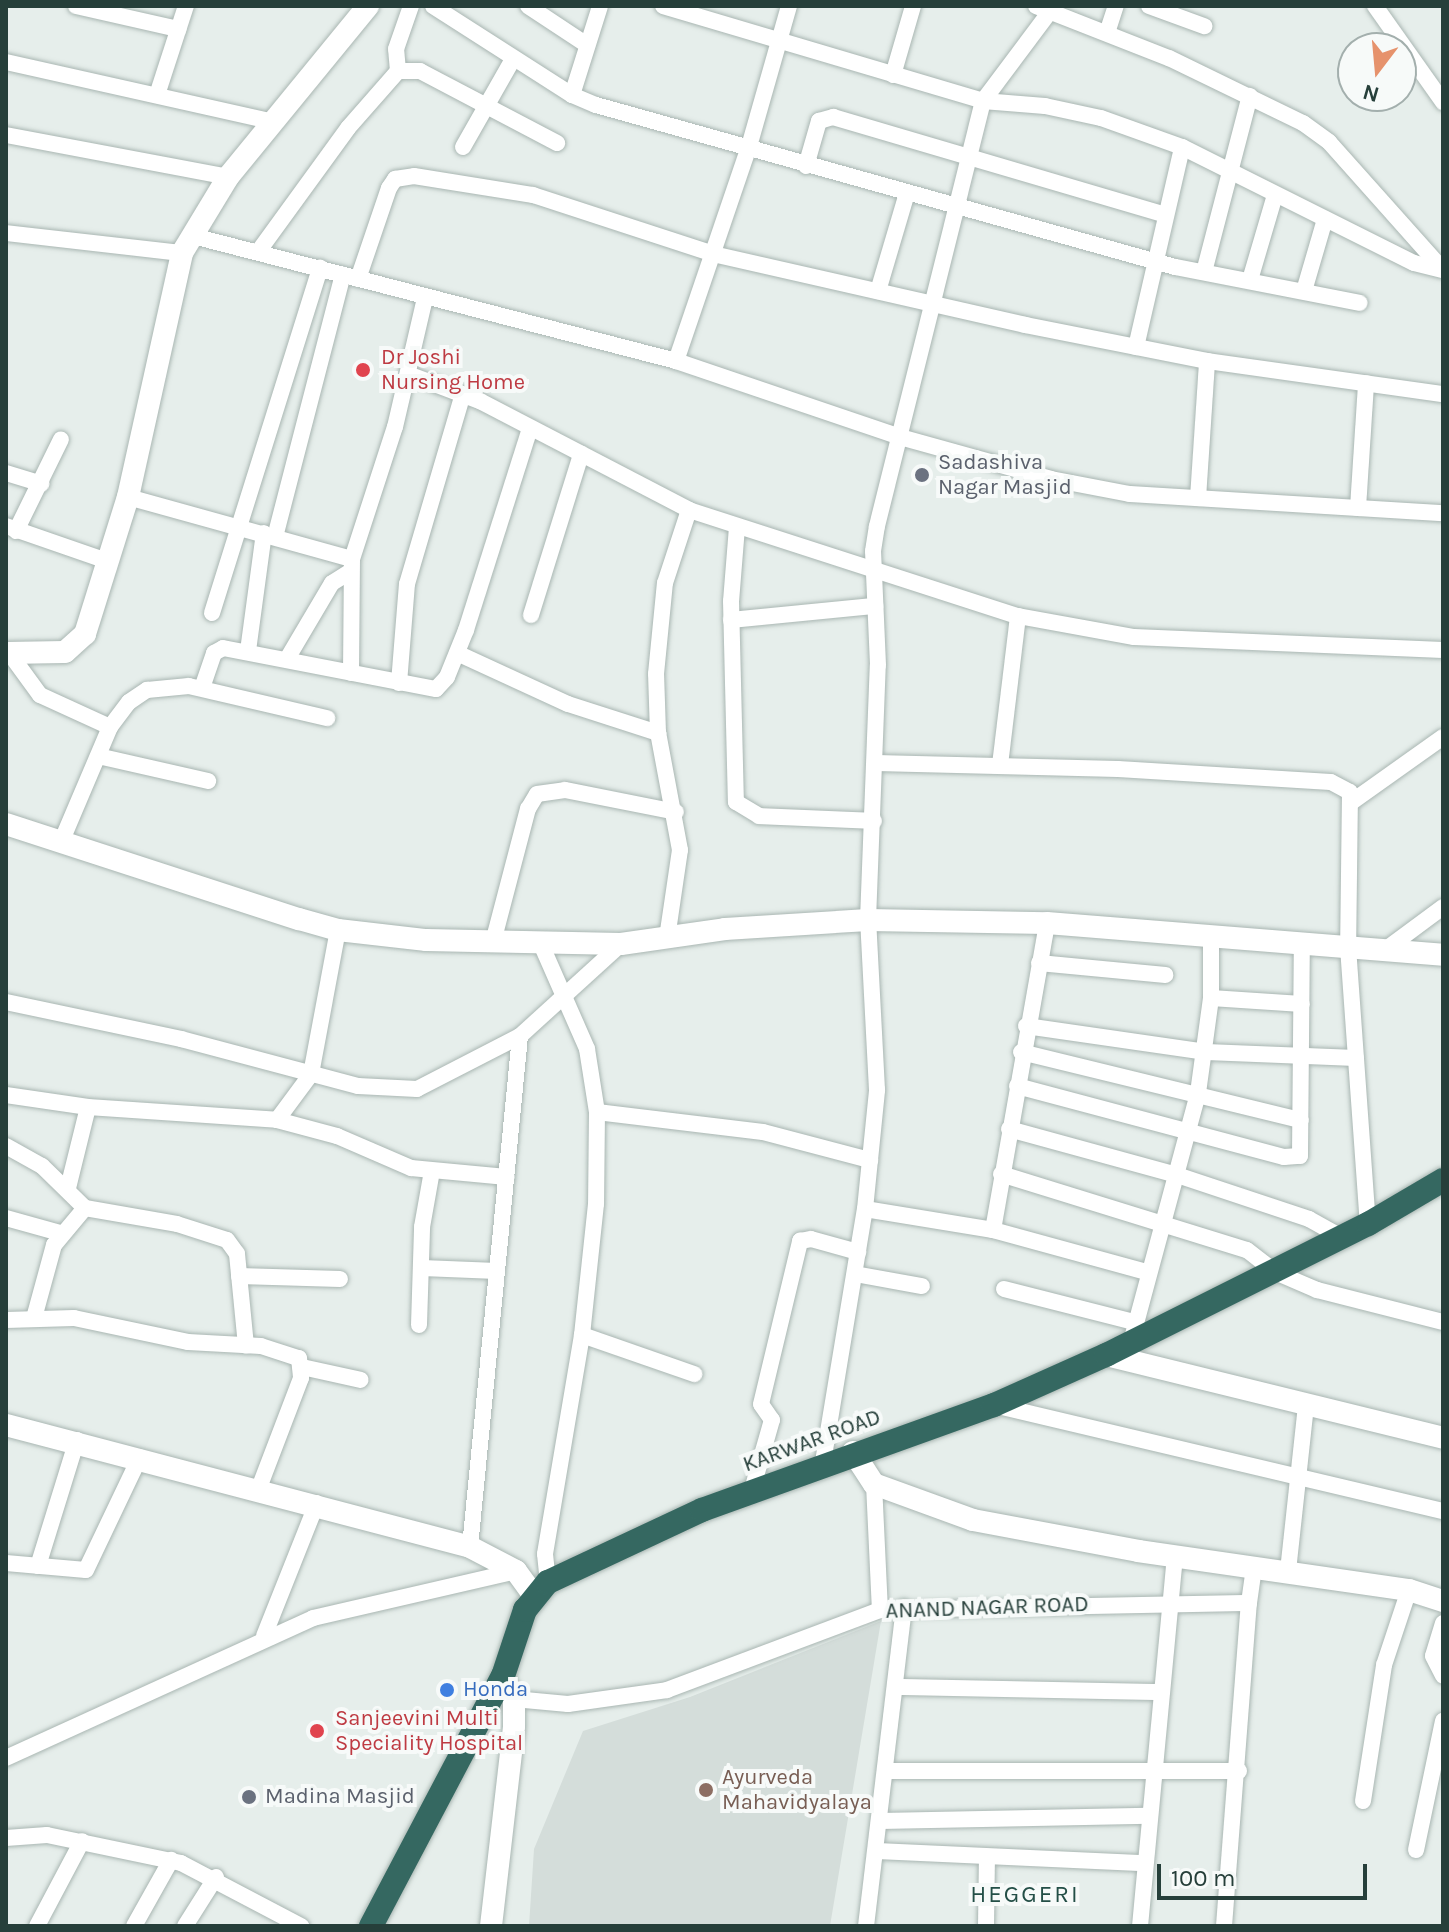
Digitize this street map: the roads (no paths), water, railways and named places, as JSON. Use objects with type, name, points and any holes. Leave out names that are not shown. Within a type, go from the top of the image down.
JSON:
[{"type":"highway","name":"KARWAR ROAD","points":[[541,1588],[603,1552],[752,1490],[823,1462],[994,1405],[1106,1355],[1132,1332],[1275,1272],[1368,1224],[1443,1180]]},
{"type":"highway","points":[[371,1926],[503,1676],[541,1588]]},
{"type":"street","points":[[76,6],[178,29]]},
{"type":"street","points":[[157,95],[186,6]]},
{"type":"street","points":[[8,653],[65,652],[78,644],[110,562],[128,497],[188,244],[228,177],[368,6]]},
{"type":"street","points":[[258,252],[340,139],[398,71],[398,39],[411,6]]},
{"type":"street","points":[[433,6],[455,12],[513,59],[572,95],[748,150],[1152,261],[1360,303]]},
{"type":"street","points":[[528,6],[587,45]]},
{"type":"street","points":[[572,95],[600,6]]},
{"type":"street","points":[[663,6],[779,43],[983,101],[1045,106],[1101,118],[1182,147],[1414,263],[1443,270]]},
{"type":"street","points":[[676,361],[748,150],[789,6]]},
{"type":"street","points":[[893,75],[913,6]]},
{"type":"street","points":[[1107,33],[1116,6]]},
{"type":"street","points":[[1149,6],[1204,26]]},
{"type":"street","points":[[1375,6],[1443,102]]},
{"type":"street","points":[[823,1462],[865,1209],[877,1090],[868,920],[876,763],[874,569],[877,526],[954,206],[983,101],[997,76],[1047,8],[1250,96],[1329,142],[1443,270]]},
{"type":"street","points":[[463,147],[513,59]]},
{"type":"street","points":[[6,62],[275,122]]},
{"type":"street","points":[[398,71],[420,71],[557,143]]},
{"type":"street","points":[[1204,272],[1227,171],[1250,96]]},
{"type":"street","points":[[806,166],[824,117],[1163,214]]},
{"type":"street","points":[[6,135],[228,177]]},
{"type":"street","points":[[1136,347],[1152,261],[1182,147]]},
{"type":"street","points":[[248,651],[270,535],[350,277],[389,188],[403,176],[533,195],[713,254],[1136,347],[1207,361],[1443,394]]},
{"type":"street","points":[[878,291],[907,193]]},
{"type":"street","points":[[1250,280],[1275,195]]},
{"type":"street","points":[[1304,291],[1325,219]]},
{"type":"street","points":[[6,233],[188,244],[258,252],[676,361],[900,437],[1051,479],[1130,494],[1443,513]]},
{"type":"street","points":[[212,613],[320,268]]},
{"type":"street","points":[[351,673],[352,565],[408,374],[425,298]]},
{"type":"street","points":[[1198,498],[1207,361]]},
{"type":"street","points":[[408,374],[463,394],[689,510],[1018,616],[1134,637],[1443,650]]},
{"type":"street","points":[[1358,508],[1366,383]]},
{"type":"street","points":[[399,683],[407,584],[463,394]]},
{"type":"street","points":[[202,688],[218,650],[248,651],[436,689],[457,653],[530,428]]},
{"type":"street","points":[[61,439],[41,484],[11,528],[110,562]]},
{"type":"street","points":[[531,615],[581,454]]},
{"type":"street","points":[[6,473],[41,484]]},
{"type":"street","points":[[128,497],[270,535],[352,565]]},
{"type":"street","points":[[667,938],[680,850],[676,812],[658,733],[658,627],[672,553],[689,510]]},
{"type":"street","points":[[737,527],[731,620],[736,802],[759,816],[874,821]]},
{"type":"street","points":[[287,659],[332,583],[352,565]]},
{"type":"street","points":[[731,620],[875,606]]},
{"type":"street","points":[[1000,765],[1018,616]]},
{"type":"street","points":[[8,653],[40,695],[110,727]]},
{"type":"street","points":[[457,653],[568,704],[658,733]]},
{"type":"street","points":[[62,840],[110,727],[129,702],[147,690],[162,684],[202,688],[327,718]]},
{"type":"street","points":[[1353,801],[1443,737]]},
{"type":"street","points":[[98,756],[208,781]]},
{"type":"street","points":[[876,763],[1000,765],[1331,782],[1350,792],[1353,801],[1348,947],[1368,1224]]},
{"type":"street","points":[[493,942],[528,809],[537,794],[565,790],[676,812]]},
{"type":"street","points":[[6,824],[338,930],[493,942],[621,944],[868,920],[1047,923],[1443,955]]},
{"type":"street","points":[[1385,950],[1443,907]]},
{"type":"street","points":[[993,1230],[1021,1052],[1047,923]]},
{"type":"street","points":[[277,1120],[311,1074],[338,930]]},
{"type":"street","points":[[1004,1289],[1132,1332],[1198,1093],[1211,998],[1211,935]]},
{"type":"street","points":[[6,1425],[77,1440],[317,1503],[470,1547],[541,1588],[582,1335],[596,1204],[597,1112],[587,1049],[541,944]]},
{"type":"street","points":[[6,1002],[181,1039],[311,1074],[392,1091],[417,1089],[520,1036],[621,944]]},
{"type":"street","points":[[1017,1086],[1294,1158],[1302,1151],[1302,944]]},
{"type":"street","points":[[1039,963],[1165,975]]},
{"type":"street","points":[[1211,998],[1302,1004]]},
{"type":"street","points":[[1026,1026],[1206,1052],[1301,1059],[1356,1058]]},
{"type":"street","points":[[470,1547],[520,1036]]},
{"type":"street","points":[[1021,1052],[1301,1120]]},
{"type":"street","points":[[6,1095],[88,1107],[277,1120],[432,1171],[507,1177]]},
{"type":"street","points":[[68,1188],[88,1107]]},
{"type":"street","points":[[597,1112],[763,1132],[870,1160]]},
{"type":"street","points":[[1009,1129],[1177,1175],[1309,1219],[1342,1237]]},
{"type":"street","points":[[6,1146],[68,1188],[85,1208],[177,1224],[227,1240],[237,1254],[246,1346]]},
{"type":"street","points":[[419,1325],[432,1171]]},
{"type":"street","points":[[1001,1174],[1247,1250],[1275,1272],[1317,1290],[1443,1322]]},
{"type":"street","points":[[34,1318],[60,1233],[85,1208]]},
{"type":"street","points":[[865,1209],[993,1230],[1147,1272]]},
{"type":"street","points":[[6,1218],[60,1233]]},
{"type":"street","points":[[752,1490],[772,1420],[761,1404],[800,1241],[811,1239],[858,1252]]},
{"type":"street","points":[[422,1268],[497,1271]]},
{"type":"street","points":[[855,1274],[922,1286]]},
{"type":"street","points":[[239,1276],[340,1279]]},
{"type":"street","points":[[6,1320],[74,1318],[188,1342],[288,1352],[302,1367],[361,1380]]},
{"type":"street","points":[[582,1335],[694,1374]]},
{"type":"street","points":[[1106,1355],[1443,1438]]},
{"type":"street","points":[[259,1488],[302,1367]]},
{"type":"street","points":[[994,1405],[1443,1511]]},
{"type":"street","points":[[1288,1571],[1301,1478],[1306,1406]]},
{"type":"street","points":[[38,1566],[77,1440]]},
{"type":"street","points":[[853,1452],[874,1484],[880,1610]]},
{"type":"street","points":[[6,1563],[76,1570],[92,1564],[140,1457]]},
{"type":"street","points":[[874,1484],[973,1520],[1175,1557],[1409,1590],[1443,1601]]},
{"type":"street","points":[[264,1636],[317,1503]]},
{"type":"street","points":[[1140,1926],[1167,1604],[1175,1557]]},
{"type":"street","points":[[1224,1926],[1254,1569]]},
{"type":"street","points":[[6,1758],[90,1723],[264,1636],[313,1618],[516,1571]]},
{"type":"street","points":[[1363,1801],[1384,1665],[1409,1590]]},
{"type":"street","name":"ANAND NAGAR ROAD","points":[[514,1699],[568,1704],[667,1690],[880,1610],[904,1607],[1249,1603]]},
{"type":"street","points":[[866,1926],[898,1687],[904,1607]]},
{"type":"street","points":[[1443,1623],[1433,1656],[1443,1676]]},
{"type":"street","points":[[491,1926],[514,1699],[503,1676]]},
{"type":"street","points":[[898,1687],[1159,1692]]},
{"type":"street","points":[[1416,1850],[1443,1721]]},
{"type":"street","points":[[886,1771],[1239,1771]]},
{"type":"street","points":[[880,1821],[1149,1816]]},
{"type":"street","points":[[6,1838],[47,1835],[171,1860],[216,1877],[301,1926]]},
{"type":"street","points":[[37,1926],[82,1841]]},
{"type":"street","points":[[877,1851],[1145,1863]]},
{"type":"street","points":[[986,1926],[987,1857]]},
{"type":"street","points":[[134,1926],[171,1860]]},
{"type":"street","points":[[185,1926],[216,1877]]},
{"type":"place","name":"Dr Joshi Nursing Home","points":[[363,370]]},
{"type":"place","name":"Sadashiva Nagar Masjid","points":[[922,475]]},
{"type":"place","name":"Honda","points":[[447,1690]]},
{"type":"place","name":"Sanjeevini Multi Speciality Hospital","points":[[317,1731]]},
{"type":"place","name":"Ayurveda Mahavidyalaya","points":[[706,1790]]},
{"type":"place","name":"Madina Masjid","points":[[249,1797]]},
{"type":"district","name":"HEGGERI","points":[[1025,1895]]}]
